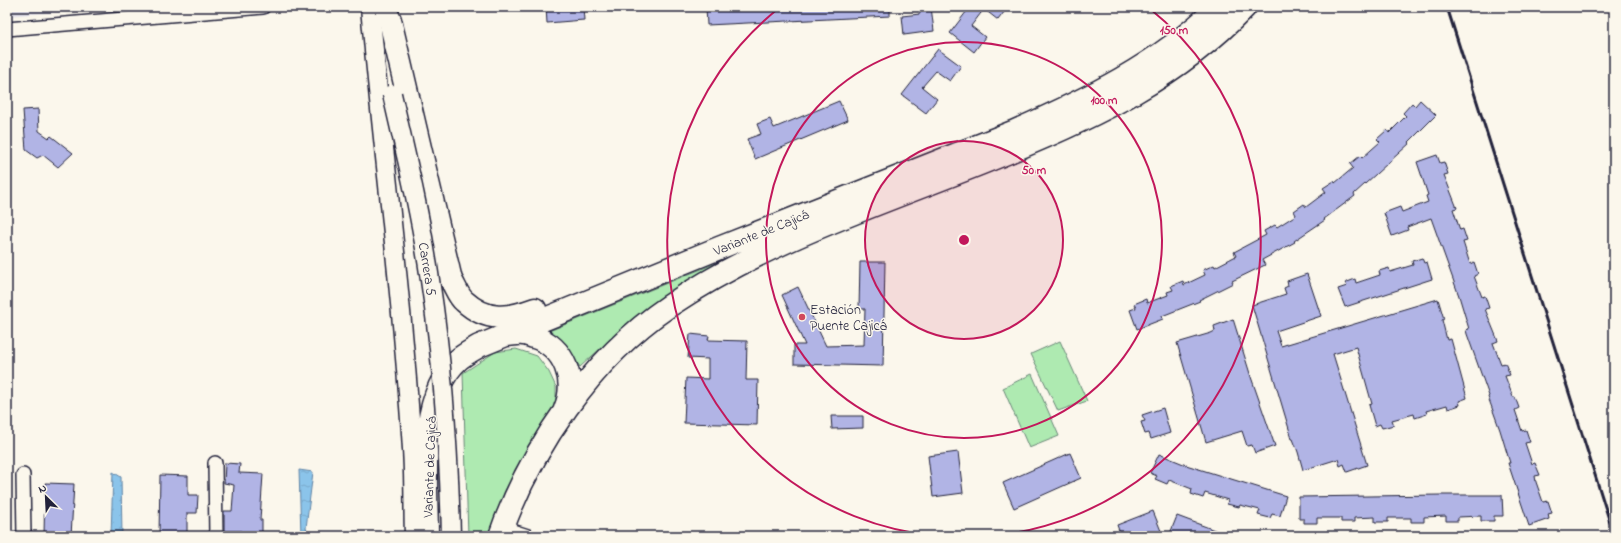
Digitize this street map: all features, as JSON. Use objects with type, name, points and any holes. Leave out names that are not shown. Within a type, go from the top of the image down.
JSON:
[{"type":"highway","points":[[384,7],[390,20],[451,280],[463,300],[484,314],[495,317],[512,317],[584,291],[626,286]]},
{"type":"highway","name":"Variante de Cajicá","points":[[427,536],[426,458],[432,404],[441,382],[458,360],[479,346],[502,336],[1012,132],[1058,112],[1106,88],[1171,48],[1218,7]]},
{"type":"highway","name":"Variante de Cajicá","points":[[502,532],[522,485],[561,418],[604,362],[628,338],[669,306],[714,277],[752,257],[1017,149],[1098,114],[1151,84],[1191,56],[1245,7]]},
{"type":"highway","points":[[502,336],[524,334],[538,338],[544,340],[561,355],[570,375],[570,397],[561,418]]},
{"type":"main road","points":[[370,7],[402,322],[412,450],[414,536]]},
{"type":"main road","name":"Carrera 5","points":[[374,7],[413,186],[430,279],[442,373],[449,467],[451,536]]},
{"type":"street","points":[[7,30],[263,7]]},
{"type":"street","points":[[215,463],[216,536]]},
{"type":"street","points":[[24,475],[24,536]]},
{"type":"street","points":[[502,532],[528,536]]},
{"type":"shaded area","points":[[7,7],[73,7],[73,11],[7,16]]},
{"type":"green space","points":[[726,259],[634,318],[580,367],[565,346],[549,331]]},
{"type":"green space","points":[[1060,341],[1087,401],[1058,411],[1031,354]]},
{"type":"green space","points":[[516,349],[537,356],[549,372],[556,387],[556,404],[539,429],[499,536],[468,536],[463,373],[495,352]]},
{"type":"green space","points":[[1032,374],[1059,436],[1029,448],[1003,388]]},
{"type":"water","points":[[299,470],[313,472],[306,528],[309,536],[301,536]]},
{"type":"water","points":[[113,472],[121,477],[122,536],[111,536]]},
{"type":"building","points":[[546,7],[583,7],[584,20],[547,23]]},
{"type":"building","points":[[706,7],[890,7],[890,16],[707,25]]},
{"type":"building","points":[[919,7],[931,7],[934,31],[904,35],[902,16],[920,14]]},
{"type":"building","points":[[970,7],[1008,7],[998,20],[984,9],[971,26],[985,37],[974,52],[950,33]]},
{"type":"building","points":[[938,49],[961,66],[950,81],[936,71],[922,87],[937,99],[926,113],[902,95]]},
{"type":"building","points":[[1420,100],[1436,115],[1409,142],[1410,143],[1354,194],[1355,196],[1324,219],[1325,220],[1294,241],[1295,242],[1262,260],[1265,265],[1232,281],[1233,283],[1199,300],[1200,301],[1162,316],[1163,319],[1137,329],[1130,310],[1136,308],[1134,304],[1146,299],[1147,303],[1168,295],[1167,292],[1173,290],[1171,286],[1183,281],[1184,285],[1205,275],[1203,270],[1214,265],[1215,267],[1236,256],[1234,252],[1266,235],[1264,231],[1275,225],[1277,227],[1296,215],[1294,211],[1304,204],[1306,207],[1326,192],[1323,188],[1334,181],[1335,183],[1353,168],[1350,164],[1360,156],[1362,158],[1380,142],[1377,139],[1387,130],[1389,133],[1406,116],[1403,113],[1412,103],[1415,106]]},
{"type":"building","points":[[839,101],[848,120],[755,159],[747,139],[761,134],[757,124],[770,119],[774,128]]},
{"type":"building","points":[[38,109],[39,131],[49,138],[51,136],[73,153],[58,167],[43,155],[37,158],[26,150],[23,110]]},
{"type":"building","points":[[1437,155],[1440,163],[1444,162],[1448,174],[1444,175],[1457,208],[1453,209],[1460,230],[1463,229],[1467,241],[1463,242],[1470,264],[1474,262],[1478,274],[1474,276],[1482,297],[1485,296],[1489,308],[1485,309],[1498,341],[1493,343],[1501,364],[1505,363],[1510,375],[1505,376],[1519,408],[1515,410],[1522,431],[1526,430],[1530,442],[1525,443],[1532,464],[1535,463],[1540,475],[1535,476],[1536,482],[1543,502],[1548,501],[1552,513],[1548,514],[1549,519],[1529,526],[1508,463],[1510,463],[1500,430],[1467,334],[1466,330],[1469,329],[1459,296],[1431,218],[1407,227],[1408,230],[1392,236],[1384,213],[1400,207],[1402,212],[1428,202],[1426,196],[1428,195],[1417,162]]},
{"type":"building","points":[[1422,258],[1424,263],[1427,262],[1432,279],[1345,307],[1338,289],[1347,286],[1345,283],[1355,279],[1356,283],[1380,275],[1379,271],[1389,268],[1390,272],[1413,265],[1412,261]]},
{"type":"building","points":[[860,262],[885,262],[883,366],[794,364],[794,345],[805,345],[782,295],[798,287],[826,346],[864,345],[865,309],[859,309]]},
{"type":"building","points":[[1307,274],[1321,316],[1276,331],[1281,346],[1438,299],[1444,319],[1442,320],[1447,340],[1451,339],[1467,398],[1459,401],[1460,405],[1448,409],[1447,405],[1426,411],[1427,414],[1415,418],[1414,414],[1392,420],[1394,425],[1382,428],[1380,424],[1375,426],[1369,405],[1372,404],[1356,347],[1333,354],[1367,465],[1347,472],[1344,464],[1340,466],[1338,459],[1303,470],[1298,452],[1292,439],[1252,305],[1286,294],[1284,288],[1288,286],[1287,281]]},
{"type":"building","points":[[1233,319],[1275,446],[1255,453],[1252,445],[1247,446],[1242,431],[1206,442],[1177,343],[1211,333],[1215,331],[1214,326]]},
{"type":"building","points":[[690,334],[709,336],[708,340],[747,341],[746,380],[758,380],[757,425],[684,423],[686,378],[708,379],[708,359],[688,358]]},
{"type":"building","points":[[1163,408],[1170,433],[1151,439],[1149,433],[1145,434],[1141,422],[1145,421],[1142,415]]},
{"type":"building","points":[[831,416],[863,416],[863,428],[832,429]]},
{"type":"building","points":[[958,452],[963,493],[933,497],[928,456]]},
{"type":"building","points":[[1070,453],[1081,478],[1014,508],[1003,483]]},
{"type":"building","points":[[1159,454],[1186,465],[1286,496],[1280,516],[1272,514],[1270,518],[1258,515],[1260,510],[1240,505],[1239,507],[1227,504],[1228,500],[1205,493],[1203,498],[1191,494],[1192,489],[1169,480],[1167,484],[1155,479],[1157,476],[1150,473]]},
{"type":"building","points":[[225,463],[240,464],[239,473],[263,474],[260,520],[262,520],[262,536],[241,536],[241,531],[224,531],[224,511],[232,511],[234,485],[224,483]]},
{"type":"building","points":[[160,475],[188,476],[188,495],[198,495],[197,513],[187,513],[187,534],[159,536]]},
{"type":"building","points":[[45,483],[74,484],[71,536],[44,536]]},
{"type":"building","points":[[1502,495],[1503,516],[1494,516],[1494,521],[1481,521],[1481,516],[1458,517],[1458,521],[1446,521],[1446,516],[1424,517],[1424,522],[1411,522],[1411,518],[1388,518],[1388,522],[1375,522],[1375,517],[1354,518],[1354,522],[1341,522],[1341,518],[1317,518],[1317,523],[1304,523],[1304,519],[1299,519],[1299,497]]},
{"type":"building","points":[[1153,511],[1163,536],[1121,536],[1117,525]]},
{"type":"building","points":[[1177,516],[1228,535],[1228,536],[1169,536]]},
{"type":"railway","points":[[1447,7],[1614,535]]},
{"type":"place","name":"Estación Puente Cajicá","points":[[802,317]]}]
